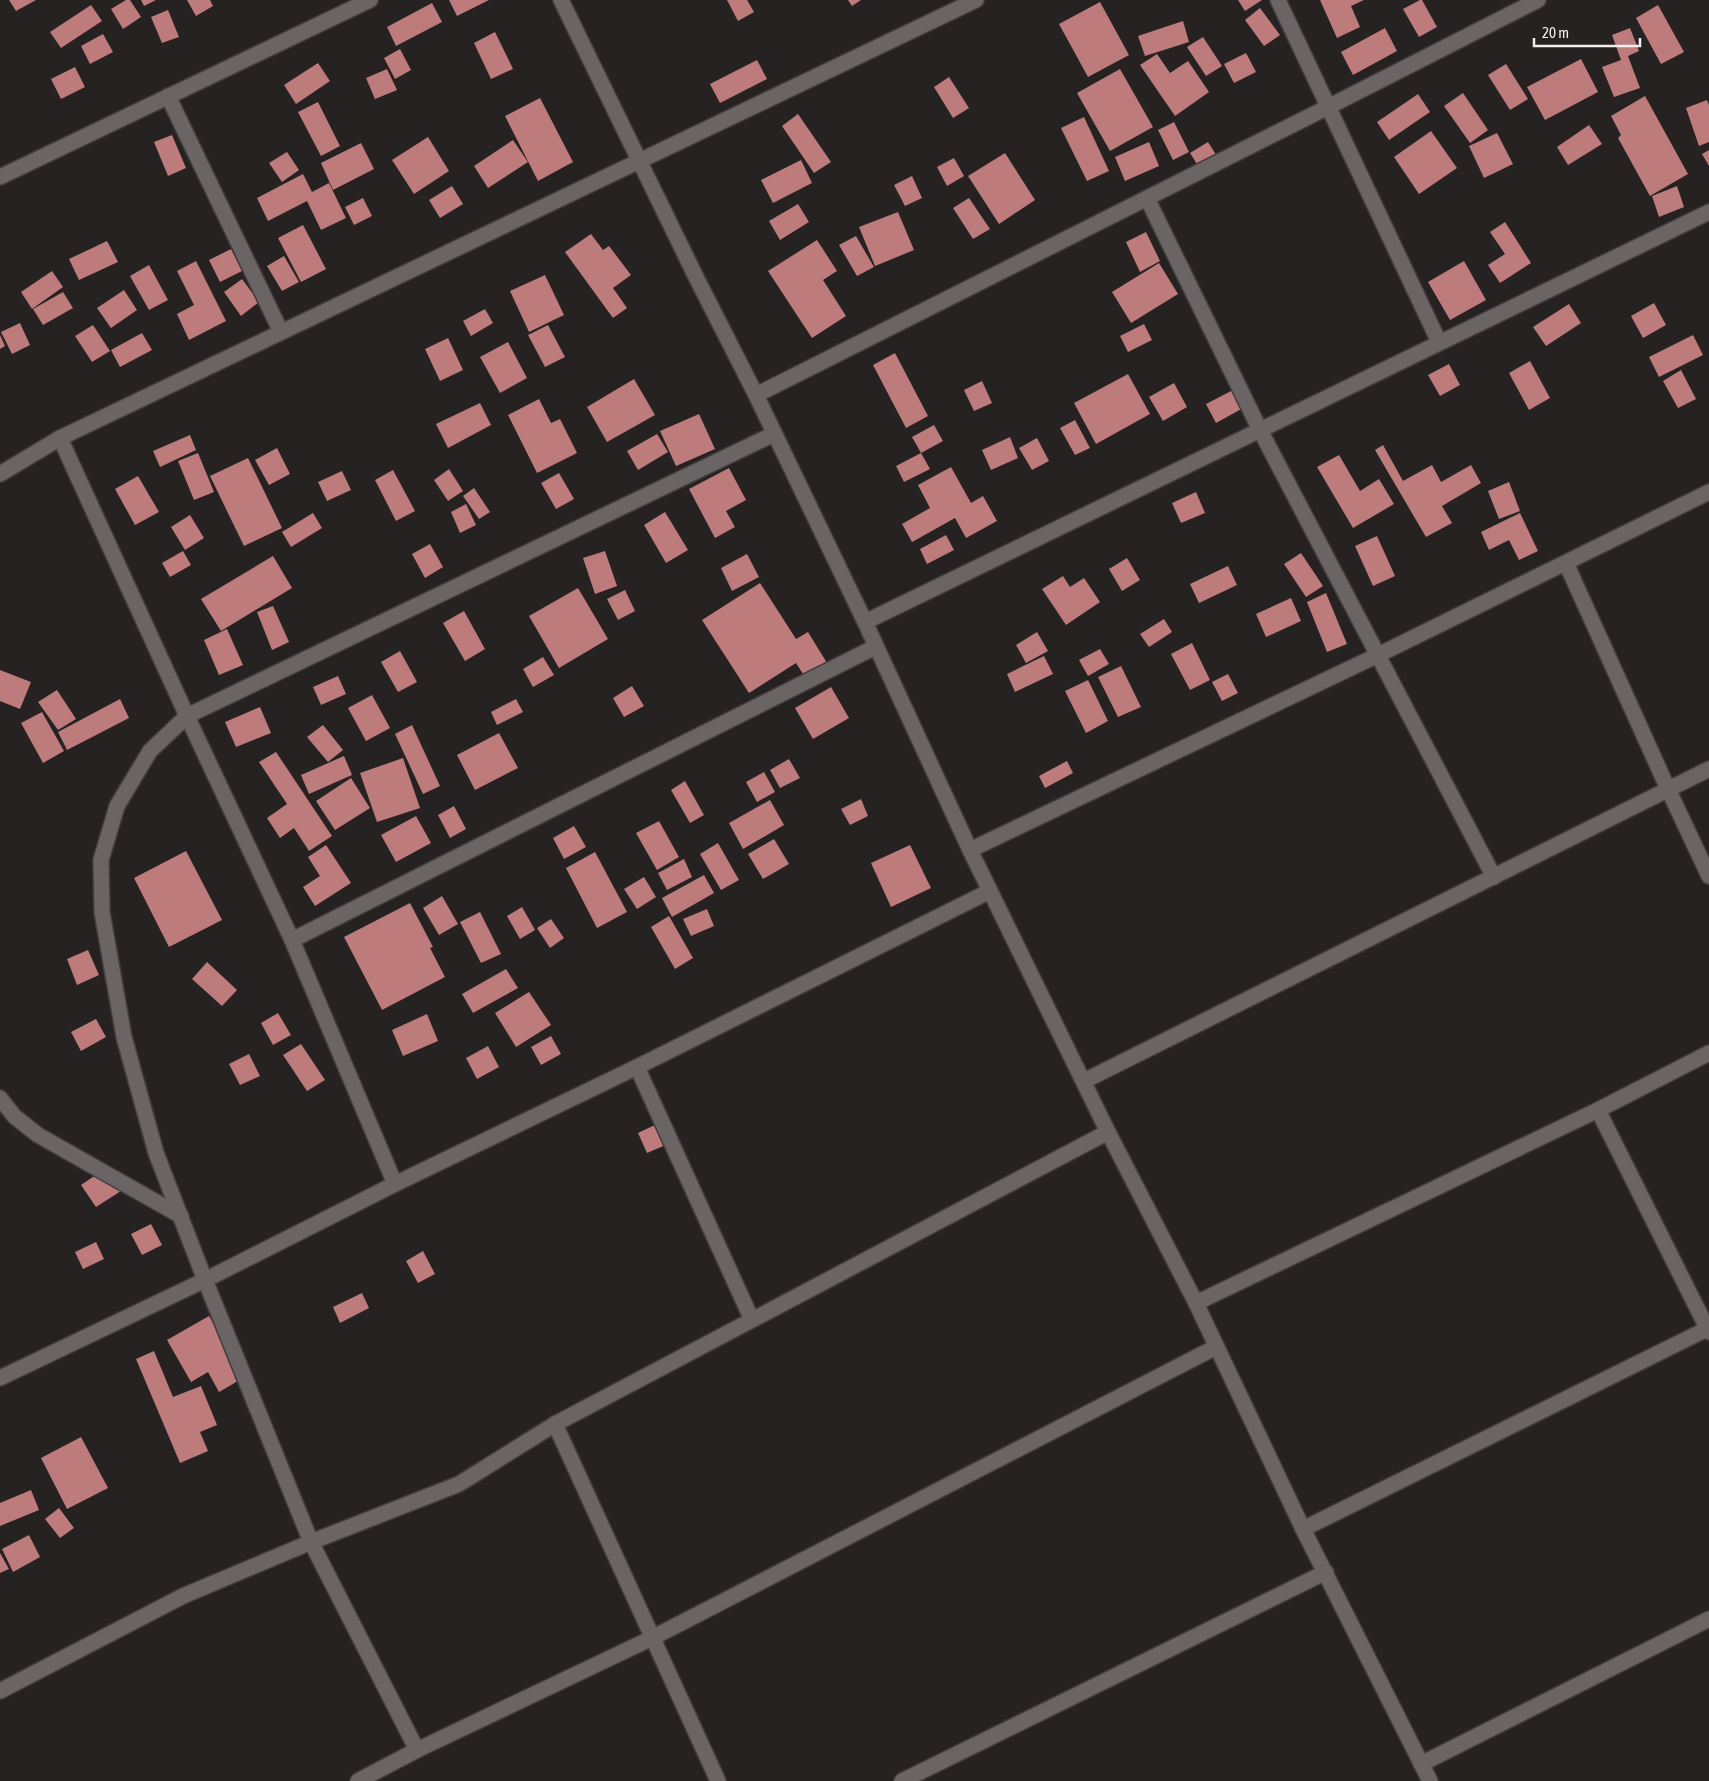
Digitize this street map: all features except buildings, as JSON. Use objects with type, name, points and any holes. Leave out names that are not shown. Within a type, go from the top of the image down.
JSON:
[{"type":"street","points":[[0,177],[370,0]]},
{"type":"street","points":[[561,0],[696,277],[756,395],[865,622],[970,850],[1108,1132],[1196,1303],[1303,1529],[1430,1781]]},
{"type":"street","points":[[0,474],[60,438],[976,0]]},
{"type":"street","points":[[1278,0],[1439,342]]},
{"type":"street","points":[[756,395],[1538,0]]},
{"type":"street","points":[[168,96],[281,332]]},
{"type":"street","points":[[1147,198],[1260,430],[1494,877]]},
{"type":"street","points":[[865,622],[1709,212]]},
{"type":"street","points":[[417,1750],[311,1542],[156,1153],[124,1037],[102,912],[101,860],[116,806],[150,751],[187,716],[774,434]]},
{"type":"street","points":[[60,438],[292,940],[395,1184]]},
{"type":"street","points":[[970,850],[1378,655],[1709,492]]},
{"type":"street","points":[[1566,563],[1709,876]]},
{"type":"street","points":[[292,940],[875,647]]},
{"type":"street","points":[[1084,1081],[1709,769]]},
{"type":"street","points":[[0,1378],[205,1280],[990,890]]},
{"type":"street","points":[[1196,1303],[1598,1110],[1709,1053]]},
{"type":"street","points":[[637,1067],[752,1320]]},
{"type":"street","points":[[0,1098],[14,1116],[38,1135],[181,1216]]},
{"type":"street","points":[[1303,1529],[1709,1330],[1598,1110]]},
{"type":"street","points":[[0,1691],[183,1596],[311,1542],[459,1484],[555,1424],[1108,1132]]},
{"type":"street","points":[[358,1781],[417,1750],[652,1638],[1216,1347]]},
{"type":"street","points":[[555,1424],[718,1781]]},
{"type":"street","points":[[902,1781],[1326,1572]]},
{"type":"street","points":[[1421,1764],[1709,1619]]}]
